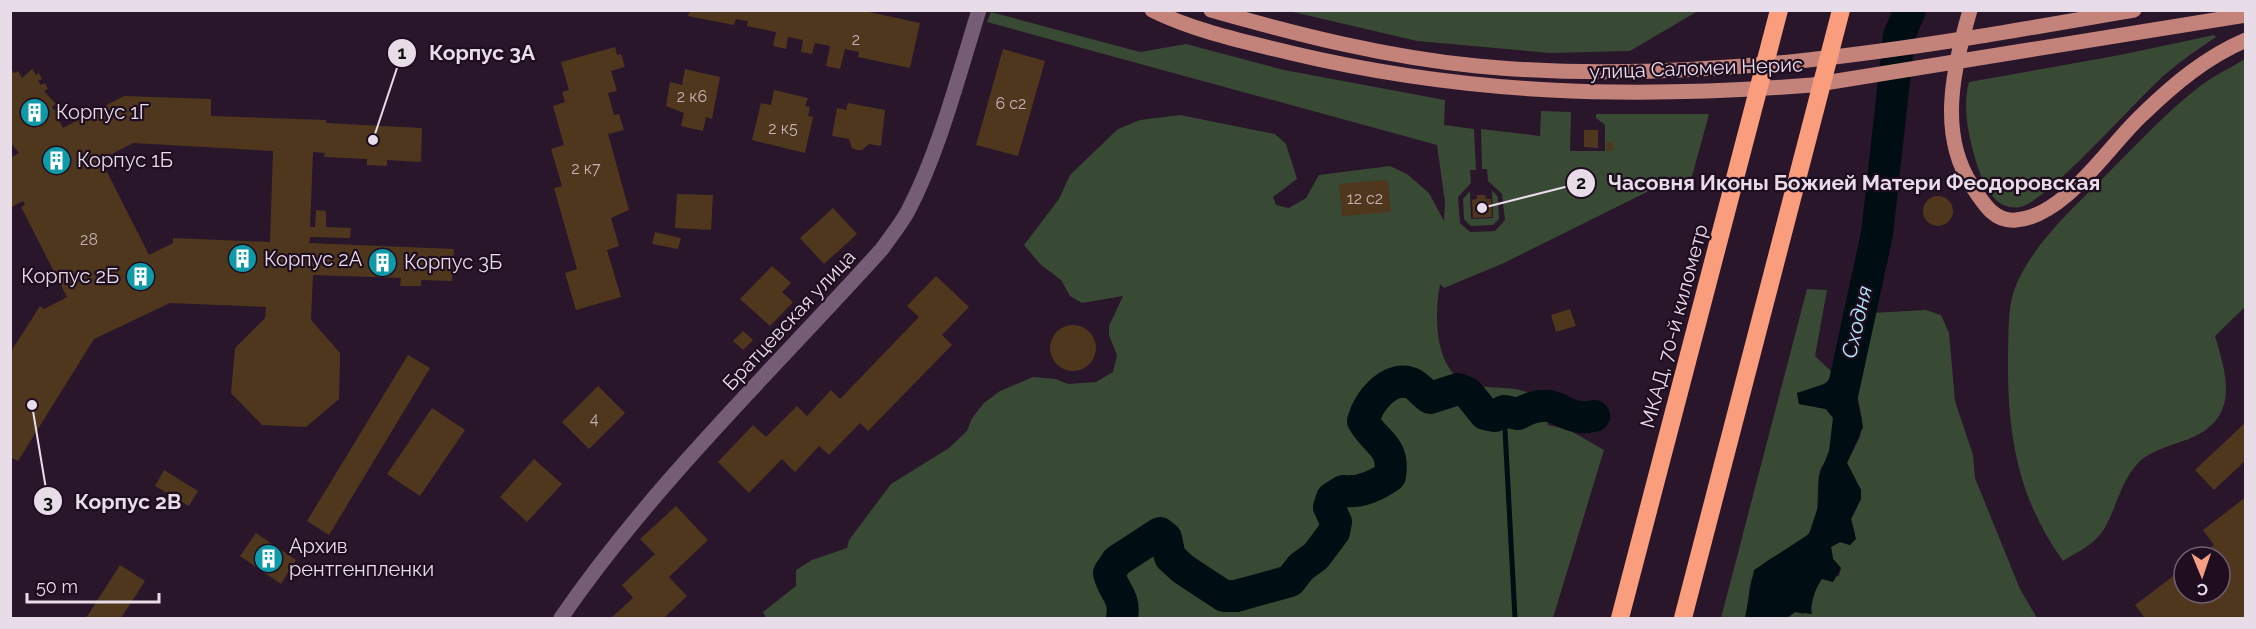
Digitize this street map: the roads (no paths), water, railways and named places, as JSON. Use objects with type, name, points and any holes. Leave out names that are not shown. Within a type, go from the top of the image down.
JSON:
[{"type":"highway","name":"МКАД, 70-й километр","points":[[1620,618],[1779,10]]},
{"type":"highway","points":[[1683,618],[1841,10]]},
{"type":"main road","name":"улица Саломеи Нерис","points":[[1152,10],[1271,48],[1350,67],[1429,80],[1523,91],[1657,94],[1812,85],[2246,15]]},
{"type":"main road","name":"улица Саломеи Нерис","points":[[1211,10],[1323,41],[1419,58],[1549,71],[1656,72],[1737,68],[1862,55],[2134,10]]},
{"type":"main road","points":[[1970,10],[1958,55],[1952,94],[1956,152],[1963,173],[1984,205],[1995,216],[2014,220],[2045,211],[2064,198],[2141,115],[2183,76],[2225,49],[2246,40]]},
{"type":"street","name":"Братцевская улица","points":[[561,618],[598,564],[663,487],[882,249],[908,211],[917,189],[944,122],[979,10]]},
{"type":"waterway","name":"Сходня","points":[[1841,400],[1877,234],[1899,36],[1910,10]]},
{"type":"waterway","points":[[1122,618],[1121,599],[1109,573],[1117,561],[1160,533],[1166,538],[1170,557],[1183,569],[1224,596],[1236,596],[1290,581],[1301,567],[1316,556],[1334,532],[1336,522],[1329,507],[1332,498],[1343,491],[1368,488],[1390,476],[1391,466],[1387,451],[1363,421],[1374,399],[1394,383],[1411,383],[1430,398],[1458,389],[1468,393],[1485,414],[1495,416],[1504,411],[1518,414],[1543,406],[1574,416],[1594,416]]},
{"type":"waterway","points":[[1504,411],[1515,618]]},
{"type":"place","name":"Корпус 1Г","points":[[35,112]]},
{"type":"place","name":"Корпус 3А","points":[[373,140]]},
{"type":"place","name":"Корпус 1Б","points":[[56,160]]},
{"type":"place","name":"Часовня Иконы Божией Матери Феодоровская","points":[[1482,208]]},
{"type":"place","name":"Корпус 2А","points":[[243,259]]},
{"type":"place","name":"Корпус 3Б","points":[[383,262]]},
{"type":"place","name":"Корпус 2Б","points":[[140,276]]},
{"type":"place","name":"Корпус 2В","points":[[32,405]]},
{"type":"place","name":"Архив рентгенпленки","points":[[268,558]]}]
